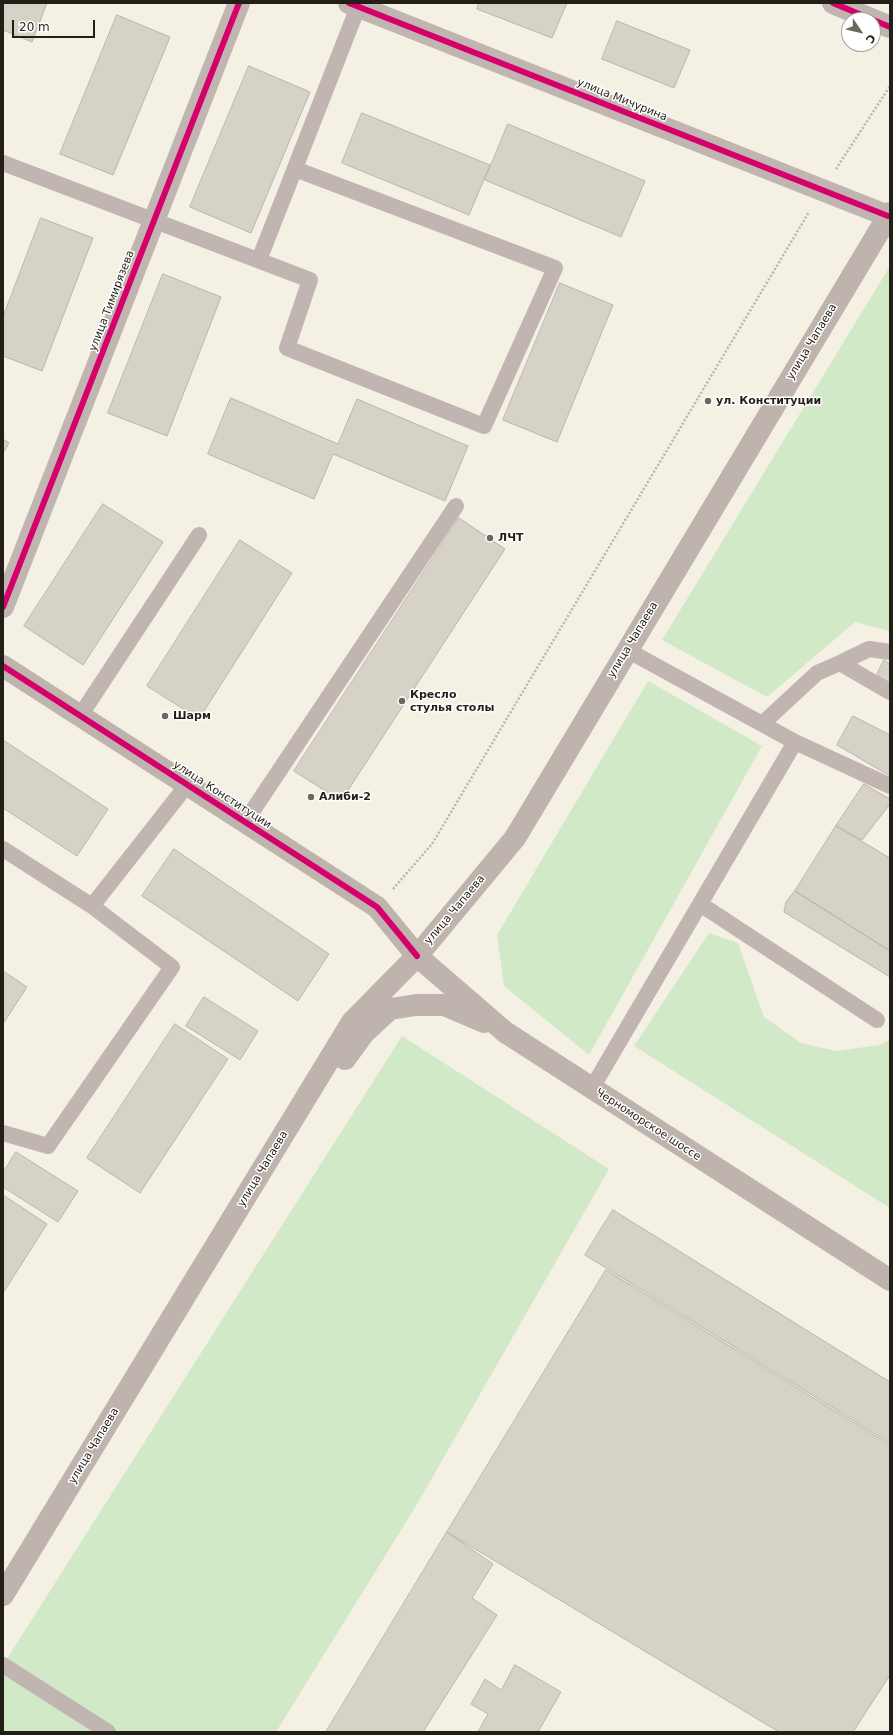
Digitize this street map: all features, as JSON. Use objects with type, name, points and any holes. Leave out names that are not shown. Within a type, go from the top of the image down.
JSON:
[{"type":"main road","name":"улица Чапаева","points":[[3,1595],[352,1022],[417,956],[515,838],[889,214]]},
{"type":"main road","name":"улица Конституции","points":[[3,666],[377,908],[417,956]]},
{"type":"main road","name":"Черноморское шоссе","points":[[417,956],[505,1032],[890,1280]]},
{"type":"main road","points":[[285,1132],[323,1089],[364,1033],[390,1009],[416,1005],[444,1005],[505,1032]]},
{"type":"street","name":"улица Тимирязева","points":[[3,607],[239,3]]},
{"type":"street","points":[[832,3],[890,27]]},
{"type":"street","name":"улица Мичурина","points":[[354,5],[822,190],[889,214]]},
{"type":"lane","points":[[259,260],[295,169],[354,5]]},
{"type":"lane","points":[[3,163],[310,280],[287,348],[484,426],[555,268],[295,169]]},
{"type":"lane","points":[[245,822],[456,506]]},
{"type":"lane","points":[[80,716],[199,535]]},
{"type":"lane","points":[[762,724],[817,673],[869,649],[890,652]]},
{"type":"lane","points":[[627,650],[795,742],[890,786]]},
{"type":"lane","points":[[840,663],[890,692]]},
{"type":"lane","points":[[592,1088],[795,742]]},
{"type":"lane","points":[[92,906],[187,785]]},
{"type":"lane","points":[[3,849],[92,906],[172,966],[48,1146],[3,1133]]},
{"type":"lane","points":[[700,904],[877,1020]]},
{"type":"lane","points":[[3,1665],[108,1732]]},
{"type":"path","points":[[377,908],[432,844],[822,190],[890,86]]},
{"type":"green space","points":[[890,266],[890,631],[855,622],[767,697],[662,640]]},
{"type":"green space","points":[[648,681],[762,746],[589,1055],[504,986],[497,935]]},
{"type":"green space","points":[[709,933],[738,943],[764,1017],[801,1043],[836,1051],[880,1045],[890,1040],[890,1208],[634,1046]]},
{"type":"green space","points":[[402,1036],[609,1169],[416,1506],[276,1732],[3,1732],[3,1665]]},
{"type":"building","points":[[3,3],[47,3],[32,42],[3,30]]},
{"type":"building","points":[[479,3],[567,3],[552,38],[477,9]]},
{"type":"building","points":[[117,15],[170,37],[113,175],[60,154]]},
{"type":"building","points":[[617,21],[690,50],[674,88],[602,59]]},
{"type":"building","points":[[249,66],[310,92],[251,233],[190,207]]},
{"type":"building","points":[[362,113],[490,165],[469,215],[342,163]]},
{"type":"building","points":[[508,124],[645,181],[621,237],[485,180]]},
{"type":"building","points":[[41,218],[93,238],[42,371],[3,356],[3,317]]},
{"type":"building","points":[[163,274],[221,297],[167,436],[108,413]]},
{"type":"building","points":[[560,283],[613,305],[557,442],[503,420]]},
{"type":"building","points":[[231,398],[338,444],[357,399],[468,446],[445,501],[333,454],[314,499],[208,454]]},
{"type":"building","points":[[3,439],[9,443],[3,453]]},
{"type":"building","points":[[103,504],[163,542],[83,665],[24,626]]},
{"type":"building","points":[[459,518],[505,549],[341,801],[294,771]]},
{"type":"building","points":[[240,540],[292,573],[199,719],[147,686]]},
{"type":"building","points":[[884,660],[890,664],[890,683],[877,675]]},
{"type":"building","points":[[853,716],[890,735],[890,776],[837,745]]},
{"type":"building","points":[[3,740],[108,809],[77,856],[3,808]]},
{"type":"building","points":[[864,784],[890,799],[890,804],[862,840],[836,826]]},
{"type":"building","points":[[836,826],[890,858],[890,951],[795,891]]},
{"type":"building","points":[[174,849],[329,954],[298,1001],[142,896]]},
{"type":"building","points":[[795,891],[890,951],[890,977],[784,912],[786,902]]},
{"type":"building","points":[[3,971],[27,987],[3,1024]]},
{"type":"building","points":[[204,997],[258,1031],[240,1060],[186,1026]]},
{"type":"building","points":[[175,1024],[228,1059],[140,1193],[87,1158]]},
{"type":"building","points":[[16,1152],[78,1191],[58,1222],[3,1187],[3,1173]]},
{"type":"building","points":[[3,1195],[47,1224],[3,1293]]},
{"type":"building","points":[[613,1210],[890,1382],[890,1443],[585,1255]]},
{"type":"building","points":[[606,1270],[890,1445],[890,1675],[853,1732],[779,1732],[447,1532]]},
{"type":"building","points":[[447,1532],[493,1564],[472,1598],[497,1615],[423,1732],[326,1732]]},
{"type":"building","points":[[515,1665],[561,1692],[538,1732],[478,1732],[488,1714],[471,1704],[485,1679],[501,1690]]},
{"type":"cycle path","points":[[3,607],[239,3]]},
{"type":"cycle path","points":[[349,3],[888,216]]},
{"type":"cycle path","points":[[833,3],[890,27]]},
{"type":"cycle path","points":[[3,666],[377,907],[417,956]]},
{"type":"place","name":"ул. Конституции","points":[[708,401]]},
{"type":"place","name":"ЛЧТ","points":[[490,538]]},
{"type":"place","name":"Кресло стулья столы","points":[[402,701]]},
{"type":"place","name":"Шарм","points":[[165,716]]},
{"type":"place","name":"Алиби-2","points":[[311,797]]}]
